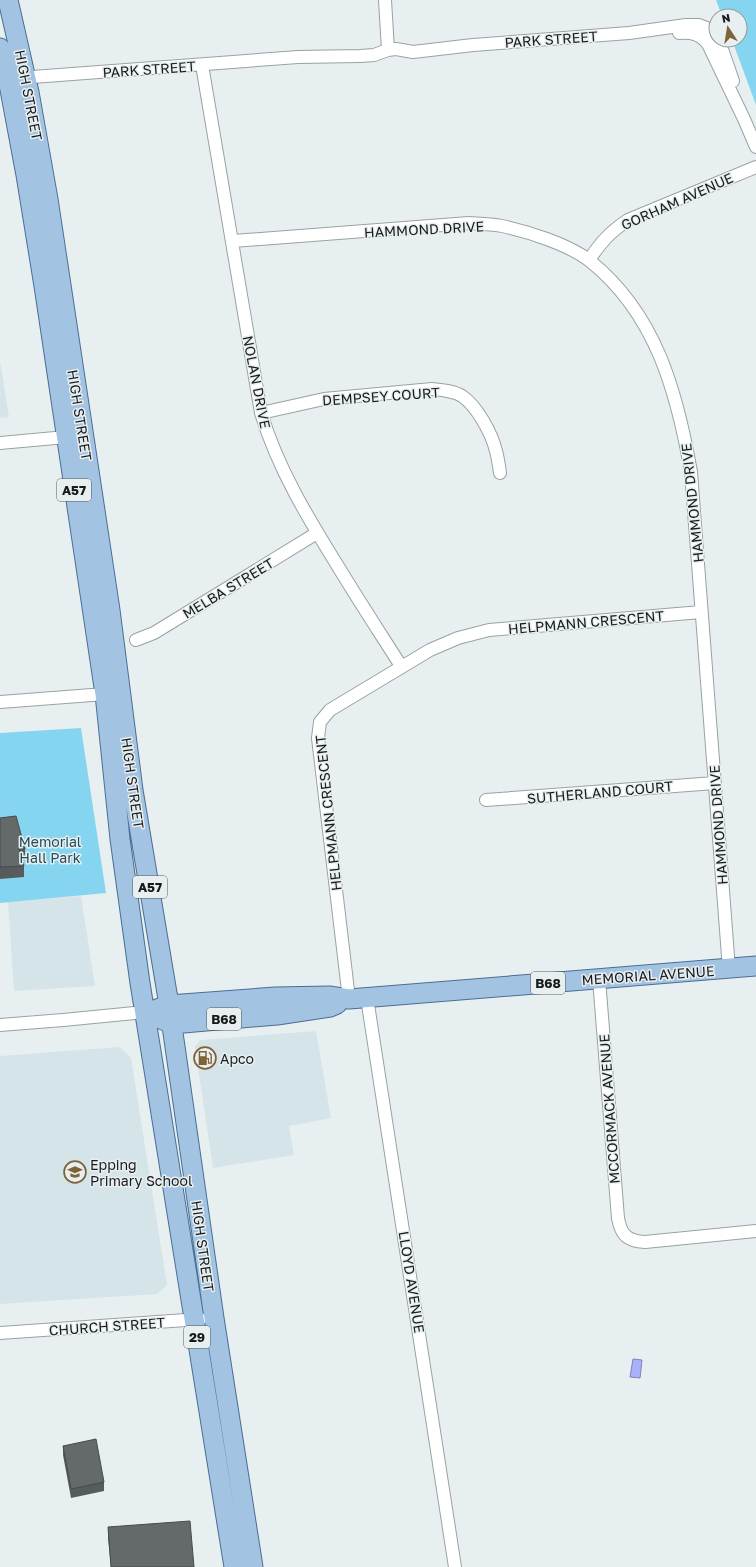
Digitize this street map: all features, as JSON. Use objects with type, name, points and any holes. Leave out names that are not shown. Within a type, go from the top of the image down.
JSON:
[{"type":"main road","name":"HIGH STREET","points":[[8,0],[11,79],[106,694],[121,847],[145,1012],[234,1567]]},
{"type":"main road","name":"HIGH STREET","points":[[0,48],[48,199],[110,610],[133,790],[172,1024],[214,1318],[253,1567]]},
{"type":"main road","name":"MEMORIAL AVENUE","points":[[145,1012],[169,1005],[275,997],[329,996],[358,999],[756,966]]},
{"type":"main road","name":"MEMORIAL AVENUE","points":[[145,1012],[172,1024],[277,1015],[330,1007],[358,999]]},
{"type":"street","points":[[385,0],[391,45]]},
{"type":"street","points":[[391,0],[391,45]]},
{"type":"street","name":"PARK STREET","points":[[11,79],[298,57],[374,55],[391,45],[413,52],[473,45],[629,33],[686,25],[699,25],[708,33]]},
{"type":"street","points":[[710,48],[744,118],[756,147]]},
{"type":"street","points":[[721,48],[744,118]]},
{"type":"street","name":"NOLAN DRIVE","points":[[202,65],[261,413],[268,437],[278,462],[318,534],[401,666]]},
{"type":"street","name":"GORHAM AVENUE","points":[[589,260],[601,242],[612,230],[628,220],[756,167]]},
{"type":"street","name":"HAMMOND DRIVE","points":[[232,241],[469,223],[502,226],[542,237],[589,260],[617,287],[633,306],[647,327],[656,345],[675,398],[691,472],[729,969]]},
{"type":"street","name":"DEMPSEY COURT","points":[[261,413],[342,396],[432,390],[447,391],[461,396],[471,404],[480,416],[496,450],[500,473]]},
{"type":"street","points":[[0,443],[66,437]]},
{"type":"street","name":"MELBA STREET","points":[[136,640],[154,633],[318,534]]},
{"type":"street","name":"HELPMANN CRESCENT","points":[[358,999],[318,738],[320,722],[330,710],[401,666],[430,650],[458,638],[489,630],[701,612]]},
{"type":"street","points":[[0,702],[106,694]]},
{"type":"street","name":"SUTHERLAND COURT","points":[[486,800],[714,783]]},
{"type":"street","name":"MCCORMACK AVENUE","points":[[599,979],[620,1228],[626,1236],[635,1241],[645,1242],[756,1231]]},
{"type":"street","name":"LLOYD AVENUE","points":[[358,999],[455,1567]]},
{"type":"street","name":"MEMORIAL AVENUE","points":[[0,1025],[145,1012]]},
{"type":"street","name":"CHURCH STREET","points":[[0,1333],[214,1318]]},
{"type":"shaded area","points":[[0,361],[9,417],[0,418]]},
{"type":"shaded area","points":[[81,896],[95,986],[14,991],[8,902]]},
{"type":"shaded area","points":[[316,1031],[331,1118],[289,1126],[294,1155],[213,1168],[195,1047],[200,1040]]},
{"type":"shaded area","name":"Epping Primary School","points":[[120,1047],[131,1058],[167,1285],[157,1294],[0,1304],[0,1056]]},
{"type":"shaded area","points":[[633,1359],[642,1360],[640,1378],[630,1377]]},
{"type":"green space","points":[[716,0],[756,0],[756,105],[735,48],[748,48],[748,8],[719,8]]},
{"type":"green space","name":"Memorial Hall Park","points":[[81,728],[106,893],[0,903],[0,733]]},
{"type":"building","points":[[16,816],[25,849],[19,849],[24,866],[0,867],[0,818]]},
{"type":"building","points":[[96,1439],[104,1482],[71,1489],[63,1446]]},
{"type":"building","points":[[190,1521],[194,1567],[111,1567],[108,1527]]},
{"type":"place","name":"Apco","points":[[205,1058]]},
{"type":"place","name":"Epping Primary School","points":[[75,1172]]}]
